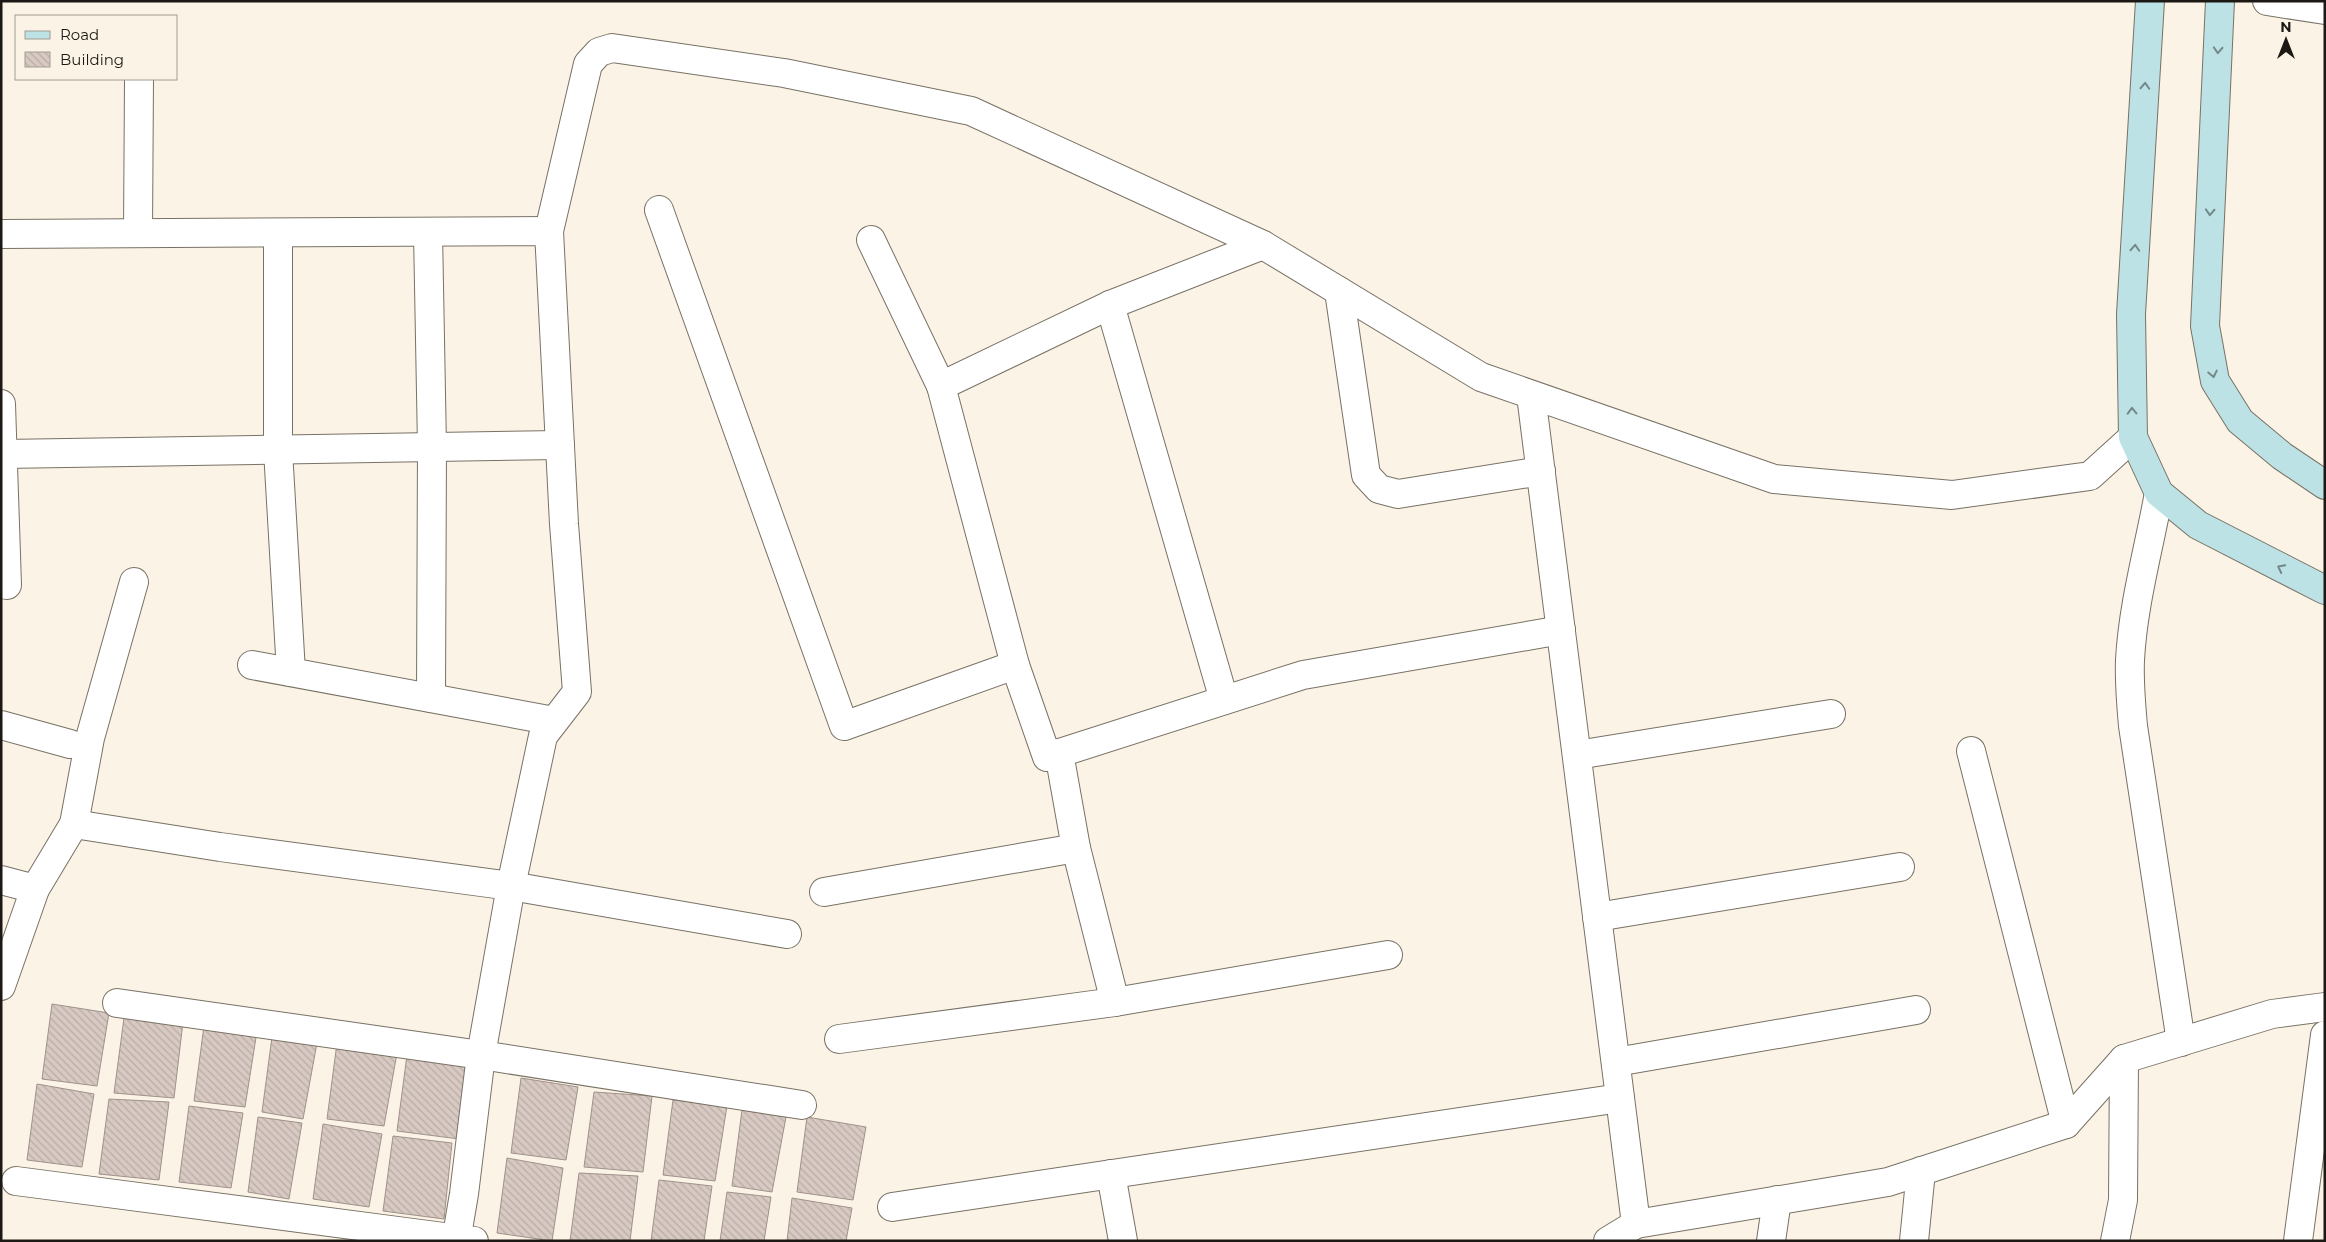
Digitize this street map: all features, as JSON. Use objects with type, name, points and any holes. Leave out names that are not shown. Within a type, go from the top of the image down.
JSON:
[{"type":"street","points":[[2150,1],[2131,314],[2133,437],[2159,493],[2198,525],[2325,590]]},
{"type":"street","points":[[2220,1],[2204,326],[2214,381],[2240,422],[2282,456],[2325,485]]},
{"type":"street","points":[[2267,1],[2325,10]]},
{"type":"street","points":[[16,1181],[462,1240],[464,1194],[480,1055],[511,886],[543,736],[577,692],[564,524],[549,232],[588,64],[599,52],[612,48],[784,73],[971,110],[1263,245],[1481,377],[1774,479],[1952,495],[2090,476],[2133,437]]},
{"type":"street","points":[[138,234],[139,80]]},
{"type":"street","points":[[659,210],[844,726],[1015,665]]},
{"type":"street","points":[[428,232],[432,447],[431,698]]},
{"type":"street","points":[[1,234],[549,232]]},
{"type":"street","points":[[278,233],[278,450],[291,672]]},
{"type":"street","points":[[871,240],[941,386],[1015,665],[1047,757],[1302,675],[1561,630]]},
{"type":"street","points":[[941,386],[1110,305],[1263,245]]},
{"type":"street","points":[[1339,291],[1366,475],[1379,489],[1398,494],[1541,470]]},
{"type":"street","points":[[1110,305],[1224,700]]},
{"type":"street","points":[[1531,395],[1636,1224]]},
{"type":"street","points":[[1,404],[7,585]]},
{"type":"street","points":[[3,454],[560,445]]},
{"type":"street","points":[[2159,493],[2134,628],[2130,660],[2130,694],[2133,726],[2181,1042]]},
{"type":"street","points":[[1,986],[36,889],[74,824],[90,738],[134,582]]},
{"type":"street","points":[[252,665],[554,721]]},
{"type":"street","points":[[1577,755],[1831,714]]},
{"type":"street","points":[[1,725],[70,744]]},
{"type":"street","points":[[1971,750],[2066,1124]]},
{"type":"street","points":[[1059,753],[1076,848],[1115,1002]]},
{"type":"street","points":[[74,824],[220,847],[511,886],[788,934]]},
{"type":"street","points":[[824,892],[1076,848]]},
{"type":"street","points":[[1597,917],[1900,867]]},
{"type":"street","points":[[1,880],[36,889]]},
{"type":"street","points":[[839,1039],[1115,1002],[1388,955]]},
{"type":"street","points":[[117,1003],[480,1055],[802,1105]]},
{"type":"street","points":[[1611,1240],[1636,1224],[1888,1182],[2066,1124],[2124,1059],[2272,1014],[2325,1008]]},
{"type":"street","points":[[1616,1062],[1916,1010]]},
{"type":"street","points":[[2298,1241],[2325,1035]]},
{"type":"street","points":[[2115,1241],[2123,1200],[2124,1059]]},
{"type":"street","points":[[892,1206],[1620,1098]]},
{"type":"street","points":[[1914,1241],[1921,1171]]},
{"type":"street","points":[[1111,1174],[1123,1241]]},
{"type":"street","points":[[1771,1241],[1777,1200]]},
{"type":"building","points":[[52,1004],[109,1013],[97,1086],[42,1079]]},
{"type":"building","points":[[124,1018],[183,1022],[174,1098],[114,1093]]},
{"type":"building","points":[[204,1026],[257,1031],[245,1107],[194,1101]]},
{"type":"building","points":[[272,1037],[317,1043],[303,1119],[262,1112]]},
{"type":"building","points":[[337,1043],[397,1053],[384,1126],[327,1119]]},
{"type":"building","points":[[407,1055],[467,1063],[459,1139],[397,1131]]},
{"type":"building","points":[[521,1078],[578,1087],[566,1160],[511,1153]]},
{"type":"building","points":[[37,1084],[94,1094],[82,1167],[27,1160]]},
{"type":"building","points":[[594,1092],[652,1096],[643,1172],[584,1167]]},
{"type":"building","points":[[109,1099],[169,1102],[159,1180],[99,1174]]},
{"type":"building","points":[[673,1100],[727,1106],[715,1181],[663,1175]]},
{"type":"building","points":[[189,1106],[243,1113],[231,1188],[179,1182]]},
{"type":"building","points":[[742,1110],[786,1117],[772,1192],[732,1186]]},
{"type":"building","points":[[258,1117],[302,1123],[289,1199],[248,1192]]},
{"type":"building","points":[[807,1117],[866,1127],[853,1200],[797,1192]]},
{"type":"building","points":[[323,1124],[382,1134],[369,1207],[313,1199]]},
{"type":"building","points":[[393,1136],[452,1143],[444,1219],[383,1211]]},
{"type":"building","points":[[507,1158],[563,1168],[552,1241],[497,1233]]},
{"type":"building","points":[[579,1173],[638,1176],[630,1241],[570,1241]]},
{"type":"building","points":[[659,1180],[712,1186],[704,1241],[651,1241]]},
{"type":"building","points":[[727,1192],[771,1197],[764,1241],[720,1241]]},
{"type":"building","points":[[792,1198],[852,1208],[846,1241],[787,1241]]}]
